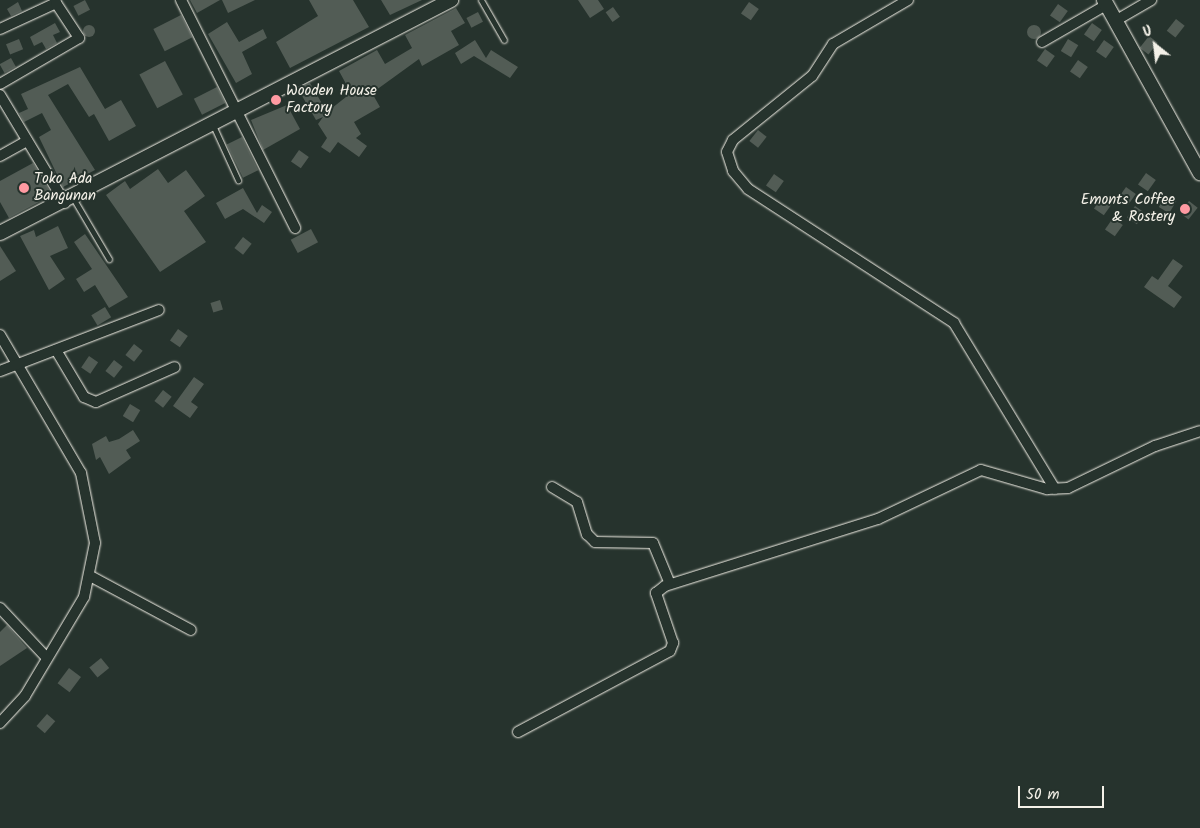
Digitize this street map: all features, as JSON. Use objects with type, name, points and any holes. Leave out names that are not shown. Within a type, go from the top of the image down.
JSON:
[{"type":"main road","points":[[0,233],[69,200],[236,110],[451,0]]},
{"type":"main road","points":[[1105,2],[1200,173]]},
{"type":"street","points":[[181,0],[294,228]]},
{"type":"street","points":[[908,0],[833,44],[812,76],[733,140],[727,152],[733,171],[748,189],[954,323],[1055,489]]},
{"type":"street","points":[[1115,22],[1151,0]]},
{"type":"street","points":[[0,29],[56,2],[78,38],[0,84]]},
{"type":"street","points":[[1042,42],[1105,2]]},
{"type":"street","points":[[0,95],[27,141],[69,200]]},
{"type":"street","points":[[0,156],[27,141]]},
{"type":"street","points":[[0,371],[159,310]]},
{"type":"street","points":[[0,335],[81,473],[95,542],[92,577],[25,696],[0,723]]},
{"type":"street","points":[[56,350],[84,397],[96,402],[175,367]]},
{"type":"street","points":[[518,732],[670,651],[672,643],[656,593],[670,584],[878,519],[981,470],[1055,489],[1068,488],[1200,431]]},
{"type":"street","points":[[552,487],[578,502],[587,534],[595,542],[647,540],[653,543],[670,584]]},
{"type":"street","points":[[92,577],[191,630]]},
{"type":"street","points":[[0,608],[46,657]]},
{"type":"lane","points":[[480,0],[504,40]]},
{"type":"lane","points":[[212,123],[238,180]]},
{"type":"lane","points":[[69,200],[109,259]]},
{"type":"building","points":[[85,0],[90,10],[78,16],[73,6]]},
{"type":"building","points":[[190,0],[220,0],[197,13]]},
{"type":"building","points":[[222,0],[255,0],[228,13]]},
{"type":"building","points":[[309,0],[353,0],[369,27],[290,68],[276,42],[318,16]]},
{"type":"building","points":[[381,0],[422,0],[390,15]]},
{"type":"building","points":[[578,0],[598,0],[604,9],[590,18]]},
{"type":"building","points":[[18,2],[22,11],[11,16],[7,9]]},
{"type":"building","points":[[749,2],[759,9],[751,20],[741,13]]},
{"type":"building","points":[[1058,4],[1068,11],[1060,22],[1050,15]]},
{"type":"building","points":[[613,7],[620,17],[613,22],[606,12]]},
{"type":"building","points":[[456,8],[465,23],[451,31],[459,45],[422,66],[419,59],[372,93],[380,107],[354,122],[361,134],[356,138],[367,146],[359,157],[338,142],[330,153],[321,147],[327,138],[318,124],[323,117],[316,120],[298,89],[310,83],[327,112],[351,93],[339,71],[377,50],[385,64],[412,48],[405,35]]},
{"type":"building","points":[[478,12],[483,22],[471,28],[466,18]]},
{"type":"building","points":[[181,15],[192,37],[165,51],[153,29]]},
{"type":"building","points":[[1176,19],[1185,26],[1175,38],[1167,31]]},
{"type":"building","points":[[227,22],[239,42],[263,29],[267,38],[242,52],[252,74],[236,83],[208,34]]},
{"type":"building","points":[[55,23],[60,32],[53,35],[57,43],[46,49],[42,42],[34,46],[30,37]]},
{"type":"building","points":[[1092,23],[1102,30],[1094,41],[1084,34]]},
{"type":"building","points":[[89,25],[95,31],[89,37],[83,31]]},
{"type":"building","points":[[1031,25],[1037,25],[1041,32],[1037,39],[1031,39],[1027,35],[1027,29]]},
{"type":"building","points":[[1149,36],[1158,43],[1148,55],[1140,48]]},
{"type":"building","points":[[19,39],[23,49],[10,54],[6,44]]},
{"type":"building","points":[[1068,39],[1078,45],[1071,57],[1061,51]]},
{"type":"building","points":[[475,40],[486,58],[491,50],[518,67],[510,78],[474,56],[461,64],[455,53]]},
{"type":"building","points":[[1104,40],[1114,47],[1106,58],[1096,51]]},
{"type":"building","points":[[1045,49],[1055,56],[1047,67],[1037,60]]},
{"type":"building","points":[[11,58],[16,67],[4,73],[0,64]]},
{"type":"building","points":[[1078,60],[1088,67],[1080,78],[1070,71]]},
{"type":"building","points":[[165,61],[183,95],[157,108],[139,75]]},
{"type":"building","points":[[80,67],[105,109],[121,100],[136,126],[109,141],[94,114],[89,117],[68,84],[48,95],[95,170],[63,187],[39,137],[51,130],[42,113],[24,122],[19,113],[28,109],[21,94]]},
{"type":"building","points":[[217,87],[225,103],[202,115],[194,99]]},
{"type":"building","points":[[287,105],[300,129],[263,150],[251,120]]},
{"type":"building","points":[[758,130],[767,137],[758,148],[749,141]]},
{"type":"building","points":[[242,137],[258,170],[243,178],[227,144]]},
{"type":"building","points":[[299,150],[309,157],[301,168],[291,161]]},
{"type":"building","name":"Toko Ada Bangunan","points":[[33,163],[52,195],[9,218],[0,202],[0,181]]},
{"type":"building","points":[[158,169],[168,183],[186,170],[205,196],[184,211],[206,242],[160,272],[106,195],[125,181],[130,189]]},
{"type":"building","points":[[1146,173],[1156,180],[1148,191],[1138,184]]},
{"type":"building","points":[[774,174],[784,181],[776,192],[766,185]]},
{"type":"building","points":[[1126,187],[1136,194],[1128,205],[1118,198]]},
{"type":"building","points":[[243,188],[257,213],[262,205],[272,212],[264,223],[243,209],[225,219],[216,203]]},
{"type":"building","points":[[1166,195],[1176,201],[1169,213],[1159,207]]},
{"type":"building","points":[[1102,197],[1112,204],[1104,215],[1094,208]]},
{"type":"building","points":[[1189,201],[1198,208],[1188,220],[1180,213]]},
{"type":"building","points":[[1135,206],[1145,213],[1137,224],[1127,217]]},
{"type":"building","points":[[1113,218],[1123,225],[1115,236],[1105,229]]},
{"type":"building","points":[[58,226],[68,248],[50,256],[65,279],[49,290],[20,236],[34,230],[36,237]]},
{"type":"building","points":[[311,229],[318,242],[298,253],[291,240]]},
{"type":"building","points":[[85,234],[128,297],[109,308],[95,285],[84,292],[76,279],[92,269],[74,242]]},
{"type":"building","points":[[243,237],[252,244],[243,255],[234,248]]},
{"type":"building","points":[[0,246],[16,271],[0,281]]},
{"type":"building","points":[[1173,259],[1183,266],[1168,286],[1182,297],[1174,308],[1144,287],[1152,276],[1158,280]]},
{"type":"building","points":[[220,300],[223,310],[213,312],[210,303]]},
{"type":"building","points":[[105,307],[111,317],[97,326],[91,315]]},
{"type":"building","points":[[178,329],[188,336],[180,347],[170,340]]},
{"type":"building","points":[[134,344],[143,351],[134,362],[125,355]]},
{"type":"building","points":[[89,356],[98,362],[90,374],[81,368]]},
{"type":"building","points":[[114,360],[123,367],[114,378],[105,371]]},
{"type":"building","points":[[194,377],[204,384],[191,402],[198,407],[190,418],[173,406]]},
{"type":"building","points":[[163,390],[172,397],[163,408],[154,401]]},
{"type":"building","points":[[130,404],[140,410],[133,422],[123,416]]},
{"type":"building","points":[[133,430],[140,441],[126,450],[131,458],[109,474],[100,457],[96,460],[92,444],[106,436],[109,442],[119,439]]},
{"type":"building","points":[[7,625],[27,648],[0,666],[0,632]]},
{"type":"building","points":[[101,658],[109,668],[98,678],[89,667]]},
{"type":"building","points":[[69,668],[81,677],[70,692],[58,683]]},
{"type":"building","points":[[47,714],[55,721],[45,733],[37,726]]},
{"type":"place","name":"Wooden House Factory","points":[[276,100]]},
{"type":"place","name":"Toko Ada Bangunan","points":[[24,188]]},
{"type":"place","name":"Emonts Coffee & Rostery","points":[[1185,209]]}]
